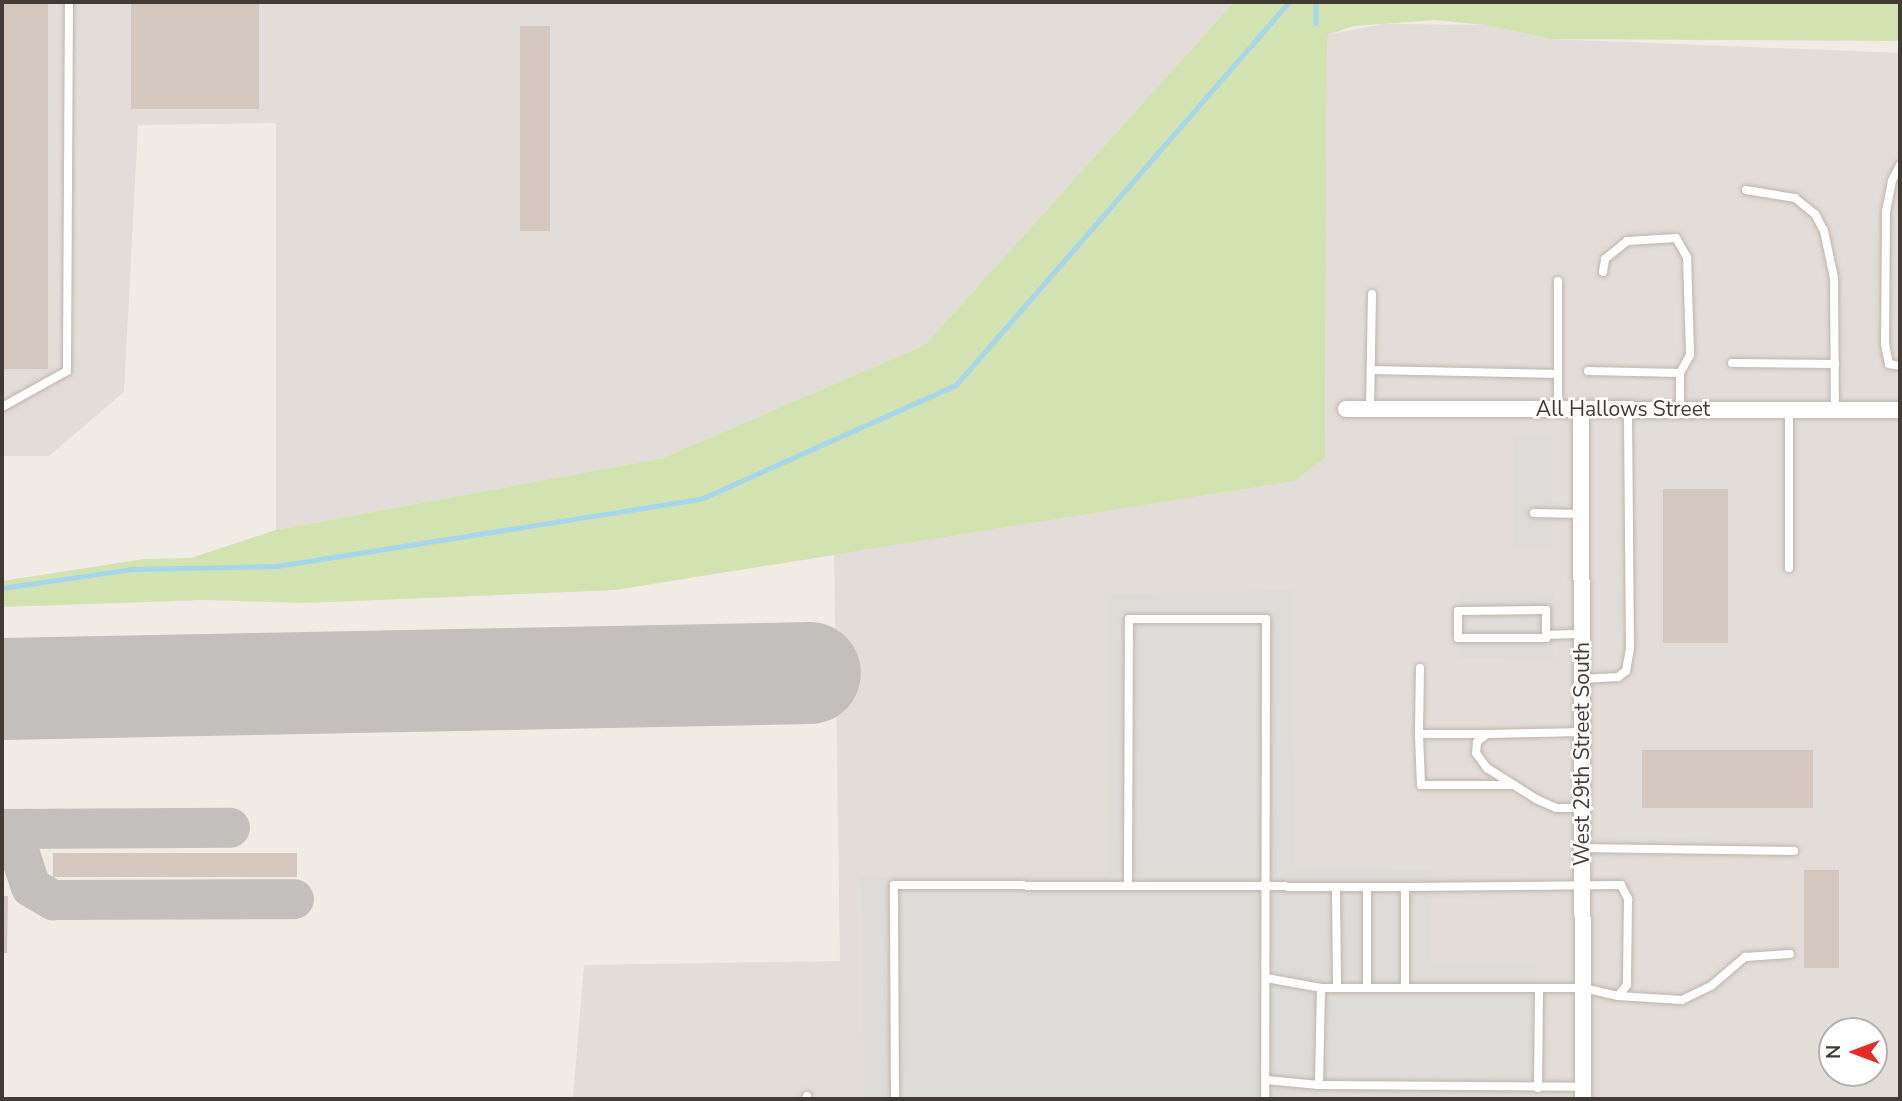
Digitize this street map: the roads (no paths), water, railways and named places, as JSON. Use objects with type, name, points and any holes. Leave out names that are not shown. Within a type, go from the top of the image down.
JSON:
[{"type":"street","name":"West 29th Street South","points":[[1581,408],[1583,1093]]},
{"type":"street","name":"All Hallows Street","points":[[1346,409],[1900,410]]},
{"type":"lane","points":[[2,407],[67,371],[69,2]]},
{"type":"lane","points":[[1900,165],[1892,181],[1886,211],[1885,344],[1889,364],[1900,366]]},
{"type":"lane","points":[[1746,190],[1805,204],[1824,231],[1834,278],[1835,410]]},
{"type":"lane","points":[[1602,272],[1605,259],[1627,241],[1676,238],[1687,257],[1690,355],[1680,373],[1680,409]]},
{"type":"lane","points":[[1558,281],[1558,408]]},
{"type":"lane","points":[[1370,409],[1372,294]]},
{"type":"lane","points":[[1732,363],[1835,364]]},
{"type":"lane","points":[[1371,370],[1558,374]]},
{"type":"lane","points":[[1588,371],[1680,373]]},
{"type":"lane","points":[[1582,679],[1618,677],[1626,671],[1630,648],[1628,408]]},
{"type":"lane","points":[[1789,568],[1790,409]]},
{"type":"lane","points":[[1534,513],[1581,514]]},
{"type":"lane","points":[[1546,635],[1546,610],[1458,611],[1458,638],[1582,634]]},
{"type":"lane","points":[[1128,886],[1129,619],[1266,619],[1265,1099]]},
{"type":"lane","points":[[1420,668],[1421,785],[1514,785]]},
{"type":"lane","points":[[1419,734],[1582,732]]},
{"type":"lane","points":[[1487,734],[1477,742],[1479,761],[1514,785],[1556,808],[1582,808]]},
{"type":"lane","points":[[1582,848],[1794,851]]},
{"type":"lane","points":[[895,1099],[894,885],[1621,885],[1628,900],[1627,985],[1618,996]]},
{"type":"lane","points":[[1336,887],[1337,988]]},
{"type":"lane","points":[[1367,887],[1367,988]]},
{"type":"lane","points":[[1405,887],[1405,988]]},
{"type":"lane","points":[[1266,978],[1321,989],[1583,988],[1618,996],[1682,1000],[1711,986],[1745,957],[1790,954]]},
{"type":"lane","points":[[1538,1088],[1539,988]]},
{"type":"lane","points":[[1319,1085],[1321,989]]},
{"type":"lane","points":[[1266,1080],[1319,1085],[1538,1088],[1583,1093]]},
{"type":"waterway","points":[[2,588],[133,569],[277,566],[701,499],[956,385],[1289,2]]},
{"type":"waterway","points":[[1316,2],[1316,23]]}]
